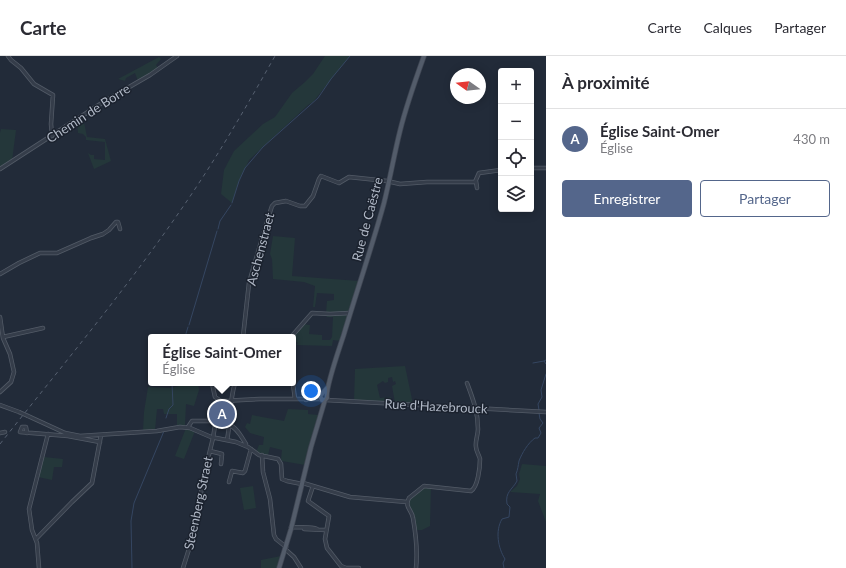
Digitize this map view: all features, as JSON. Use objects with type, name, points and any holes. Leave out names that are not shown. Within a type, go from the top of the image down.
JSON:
[{"type":"main road","name":"Rue de Caëstre","points":[[323,397],[328,387],[382,209],[401,126],[424,56]]},
{"type":"main road","points":[[279,568],[286,548],[306,466],[323,406],[323,397]]},
{"type":"street","points":[[8,56],[20,67],[34,84],[53,95],[51,124],[52,136]]},
{"type":"street","name":"Chemin de Borre","points":[[0,169],[113,96],[150,75],[176,56]]},
{"type":"street","points":[[534,168],[546,168]]},
{"type":"street","points":[[477,188],[476,181],[479,173],[498,170]]},
{"type":"street","name":"Aschenstraet","points":[[243,334],[250,282],[264,229],[273,204],[276,202],[286,201],[300,206],[305,206],[314,196],[318,179],[321,176],[339,183],[349,177],[388,181]]},
{"type":"street","points":[[388,181],[400,184],[476,181]]},
{"type":"street","points":[[0,274],[41,252],[57,253],[103,234],[116,222],[118,222],[120,229]]},
{"type":"street","points":[[294,334],[312,313],[350,313]]},
{"type":"street","points":[[0,317],[3,337],[10,354],[14,371],[12,380],[0,392]]},
{"type":"street","points":[[3,337],[43,328]]},
{"type":"street","points":[[416,568],[417,536],[413,516],[408,508],[407,502],[409,497],[424,486],[470,491],[474,490],[480,460],[476,446],[478,431],[476,408],[468,383]]},
{"type":"street","points":[[213,386],[215,397],[221,402],[260,399],[313,400],[323,397]]},
{"type":"street","points":[[227,440],[230,423],[231,401],[234,386]]},
{"type":"street","points":[[293,386],[295,399]]},
{"type":"street","points":[[306,400],[307,386]]},
{"type":"street","points":[[307,391],[323,397]]},
{"type":"street","name":"Rue d'Hazebrouck","points":[[323,397],[333,401],[546,412]]},
{"type":"street","name":"Steenberg Straet","points":[[183,568],[194,533],[213,438],[216,408],[221,402]]},
{"type":"street","points":[[0,405],[70,434],[80,436],[160,431],[178,427],[188,428],[213,438],[227,440],[246,446],[256,454],[280,460],[282,465],[281,475],[283,479],[314,486],[349,497],[407,502]]},
{"type":"street","points":[[216,419],[230,423],[246,446]]},
{"type":"street","points":[[188,428],[192,421],[211,421]]},
{"type":"street","points":[[0,433],[4,432]]},
{"type":"street","points":[[27,433],[68,436],[100,442]]},
{"type":"street","points":[[39,568],[36,540],[32,530],[29,508],[48,434]]},
{"type":"street","points":[[36,540],[72,502],[92,484],[101,435]]},
{"type":"street","points":[[229,482],[232,471],[245,472],[250,449]]},
{"type":"street","points":[[210,451],[222,454],[222,464]]},
{"type":"street","points":[[262,456],[263,472],[270,499],[274,534],[302,568]]},
{"type":"street","points":[[314,486],[308,501],[328,516],[326,545],[339,564],[345,568],[359,568]]},
{"type":"street","points":[[291,527],[307,530],[326,530]]},
{"type":"shaded area","points":[[325,56],[350,56],[313,102],[249,160],[239,181],[232,203],[221,194],[224,170],[234,151],[263,124],[275,117],[292,93],[313,74]]},
{"type":"shaded area","points":[[159,57],[161,59],[156,65],[158,68],[138,81],[135,73],[126,78],[125,81],[118,79]]},
{"type":"shaded area","points":[[83,117],[87,137],[105,139],[111,161],[94,169],[88,153],[94,155],[94,159],[105,160],[105,142],[86,140],[86,137],[83,134],[78,133],[77,122]]},
{"type":"shaded area","points":[[1,129],[16,130],[12,161],[0,169],[0,133]]},
{"type":"shaded area","points":[[273,236],[295,238],[292,276],[359,281],[348,312],[326,313],[327,301],[334,300],[334,294],[317,293],[315,307],[313,307],[315,286],[304,282],[273,279],[272,259],[270,254]]},
{"type":"shaded area","points":[[348,314],[341,341],[333,340],[332,346],[296,345],[298,343],[296,342],[296,334],[294,334],[303,324],[310,325],[309,334],[322,335],[322,340],[330,340],[332,337],[333,317],[327,317],[326,315]]},
{"type":"shaded area","points":[[405,366],[413,404],[395,403],[392,386],[396,384],[395,381],[393,382],[392,377],[388,378],[388,382],[385,383],[383,381],[377,385],[380,398],[391,397],[391,403],[354,401],[355,369]]},
{"type":"shaded area","points":[[179,386],[198,386],[199,390],[194,406],[186,404],[185,425],[177,426],[177,414],[164,414],[163,409],[157,409],[155,430],[143,431],[148,387],[171,388]]},
{"type":"shaded area","points":[[288,409],[308,410],[308,414],[318,415],[305,465],[282,461],[282,450],[270,447],[268,455],[258,453],[257,450],[259,445],[263,445],[264,437],[250,433],[245,427],[247,423],[250,424],[252,415],[284,421]]},
{"type":"shaded area","points":[[186,428],[195,431],[184,459],[175,456]]},
{"type":"shaded area","points":[[44,457],[63,459],[62,467],[54,467],[52,480],[38,477]]},
{"type":"shaded area","points":[[522,464],[546,466],[546,522],[538,501],[540,494],[510,492],[517,486],[520,479],[519,474]]},
{"type":"shaded area","points":[[253,486],[256,508],[244,510],[240,488]]},
{"type":"shaded area","points":[[422,487],[431,487],[430,526],[422,530],[415,530],[408,500]]},
{"type":"shaded area","points":[[281,556],[278,568],[261,568],[261,560]]},
{"type":"waterway","points":[[232,203],[245,168],[263,147],[318,98],[350,56]]},
{"type":"waterway","points":[[218,229],[220,221],[231,205]]},
{"type":"waterway","points":[[189,325],[217,231]]},
{"type":"waterway","points":[[186,334],[188,327]]},
{"type":"waterway","points":[[546,360],[544,361],[546,364]]},
{"type":"waterway","points":[[533,363],[544,361]]},
{"type":"waterway","points":[[539,410],[538,404],[542,397],[541,390],[546,374]]},
{"type":"waterway","points":[[166,418],[169,409],[173,405],[172,386]]},
{"type":"waterway","points":[[504,568],[503,563],[505,559],[498,539],[500,524],[502,519],[509,517],[510,507],[507,504],[507,497],[509,491],[517,481],[516,474],[520,458],[530,443],[535,438],[538,438],[541,433],[539,428],[543,423],[540,419],[539,413]]},
{"type":"waterway","points":[[132,568],[131,521],[134,503],[164,431]]},
{"type":"railway","points":[[0,444],[92,329],[159,241],[218,154],[275,56]]},
{"type":"place","name":"Église Saint-Omer","points":[[222,414]]}]
